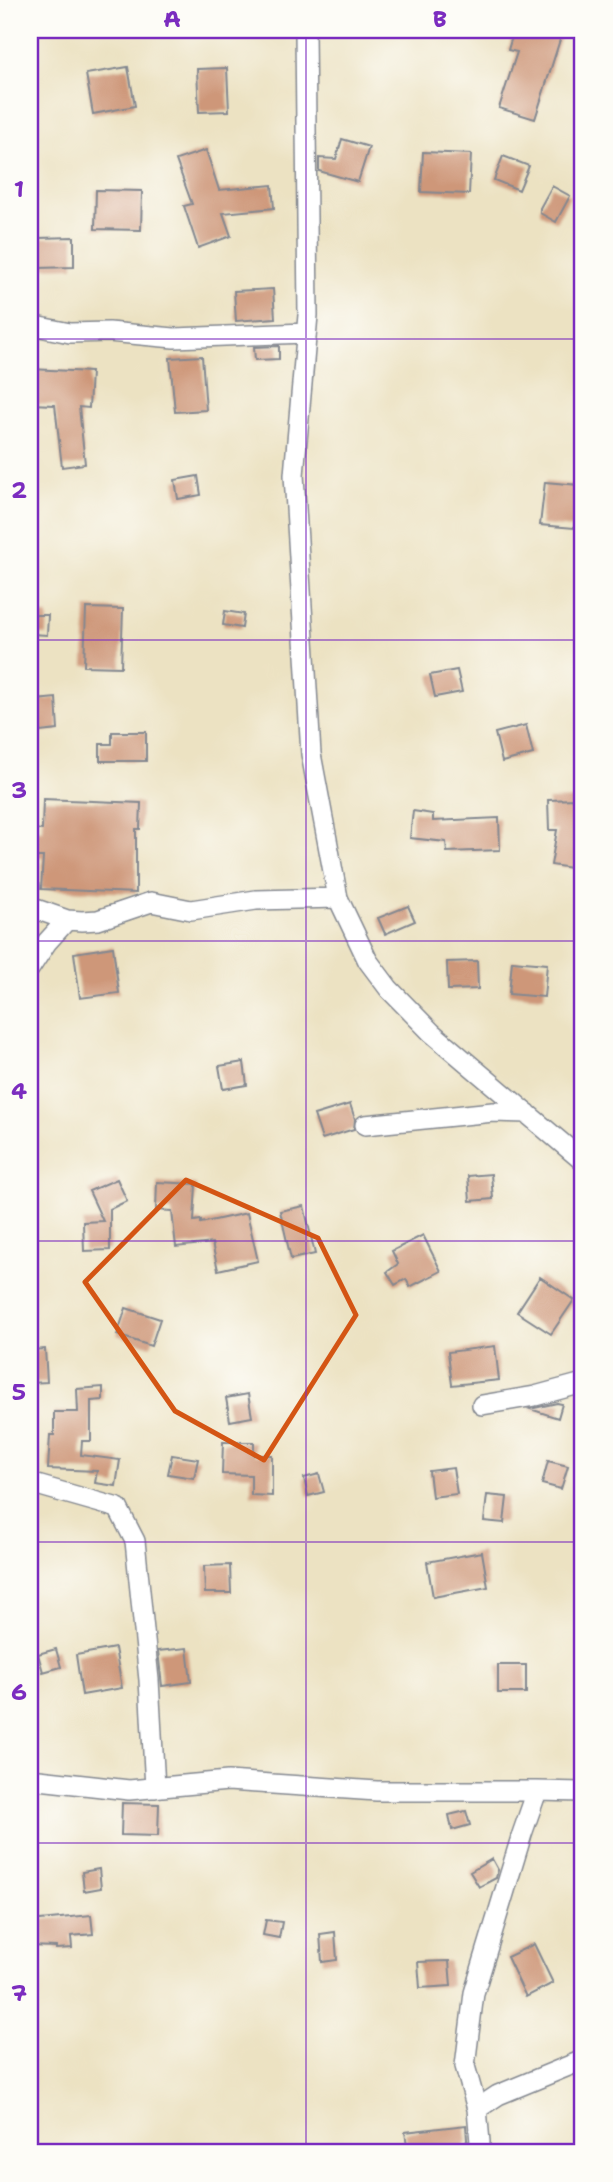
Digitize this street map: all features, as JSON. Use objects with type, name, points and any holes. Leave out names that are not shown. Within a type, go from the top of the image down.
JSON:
[{"type":"street","points":[[305,30],[306,333],[294,475],[311,754],[338,898],[368,961],[389,989],[432,1033],[583,1161]]},
{"type":"street","points":[[30,324],[69,333],[109,332],[174,338],[306,333]]},
{"type":"street","points":[[30,907],[67,920],[98,920],[150,902],[191,910],[256,900],[338,898]]},
{"type":"street","points":[[30,968],[47,942],[67,920]]},
{"type":"street","points":[[365,1125],[493,1112],[527,1113]]},
{"type":"street","points":[[482,1405],[535,1396],[583,1383]]},
{"type":"street","points":[[30,1483],[118,1508],[135,1541],[149,1680],[155,1788]]},
{"type":"street","points":[[30,1779],[129,1790],[228,1781],[377,1791],[583,1792]]},
{"type":"street","points":[[474,2152],[480,2142],[477,2109],[465,2066],[474,1993],[537,1791]]},
{"type":"street","points":[[477,2109],[498,2095],[583,2060]]},
{"type":"highlighted area","points":[[186,1180],[318,1238],[356,1315],[264,1460],[175,1411],[85,1282]]},
{"type":"building","points":[[514,30],[563,30],[535,119],[499,108],[517,52],[508,50]]},
{"type":"building","points":[[128,67],[135,106],[93,114],[86,74]]},
{"type":"building","points":[[227,68],[229,111],[199,112],[197,69]]},
{"type":"building","points":[[342,139],[369,147],[358,182],[319,171],[319,158],[336,159]]},
{"type":"building","points":[[206,150],[219,190],[272,185],[274,208],[223,213],[231,236],[198,248],[184,206],[192,204],[176,160]]},
{"type":"building","points":[[423,152],[471,154],[469,194],[421,192]]},
{"type":"building","points":[[503,156],[529,166],[519,190],[494,180]]},
{"type":"building","points":[[552,186],[570,196],[556,222],[540,213]]},
{"type":"building","points":[[96,190],[142,191],[141,230],[95,229]]},
{"type":"building","points":[[74,237],[74,267],[38,268],[38,238]]},
{"type":"building","points":[[273,289],[275,318],[236,321],[234,291]]},
{"type":"building","points":[[279,346],[279,359],[255,360],[254,347]]},
{"type":"building","points":[[202,356],[206,410],[175,412],[170,358]]},
{"type":"building","points":[[30,369],[91,372],[89,408],[79,407],[85,464],[62,467],[55,405],[30,404]]},
{"type":"building","points":[[198,476],[201,495],[178,499],[175,480]]},
{"type":"building","points":[[545,482],[579,485],[574,528],[540,525]]},
{"type":"building","points":[[86,608],[123,609],[121,667],[84,666]]},
{"type":"building","points":[[225,611],[244,614],[242,628],[223,625]]},
{"type":"building","points":[[32,615],[48,615],[47,635],[32,634]]},
{"type":"building","points":[[457,670],[462,692],[435,697],[430,675]]},
{"type":"building","points":[[56,698],[58,730],[30,730],[30,711],[37,710],[36,700]]},
{"type":"building","points":[[526,725],[533,754],[502,762],[495,733]]},
{"type":"building","points":[[112,732],[146,732],[146,761],[100,761],[100,744],[112,744]]},
{"type":"building","points":[[43,799],[141,803],[140,829],[136,829],[136,893],[41,889],[43,857],[32,857],[33,829],[42,830]]},
{"type":"building","points":[[576,799],[577,839],[583,841],[578,869],[551,865],[557,830],[549,830],[548,800]]},
{"type":"building","points":[[413,811],[433,814],[433,821],[499,818],[500,850],[447,852],[446,842],[410,838]]},
{"type":"building","points":[[408,906],[415,921],[385,934],[378,918]]},
{"type":"building","points":[[113,947],[119,993],[80,998],[74,953]]},
{"type":"building","points":[[477,961],[478,989],[448,990],[447,962]]},
{"type":"building","points":[[512,961],[547,964],[544,997],[509,994]]},
{"type":"building","points":[[244,1062],[247,1085],[223,1089],[219,1066]]},
{"type":"building","points":[[350,1104],[355,1119],[354,1129],[322,1139],[314,1115]]},
{"type":"building","points":[[491,1174],[493,1199],[470,1201],[468,1176]]},
{"type":"building","points":[[117,1179],[127,1201],[110,1209],[110,1250],[84,1251],[83,1222],[103,1221],[89,1191]]},
{"type":"building","points":[[157,1182],[196,1184],[194,1221],[201,1220],[201,1223],[247,1213],[258,1261],[218,1270],[212,1243],[176,1247],[172,1211],[156,1210]]},
{"type":"building","points":[[304,1206],[315,1254],[291,1259],[280,1211]]},
{"type":"building","points":[[423,1235],[441,1271],[410,1287],[406,1279],[395,1285],[387,1272],[398,1264],[392,1251]]},
{"type":"building","points":[[540,1277],[574,1300],[551,1334],[517,1312]]},
{"type":"building","points":[[126,1308],[160,1319],[151,1346],[117,1335]]},
{"type":"building","points":[[495,1346],[499,1380],[452,1385],[448,1352]]},
{"type":"building","points":[[45,1349],[47,1382],[30,1383],[30,1350]]},
{"type":"building","points":[[103,1387],[103,1400],[91,1401],[91,1441],[82,1441],[81,1455],[120,1460],[116,1486],[95,1483],[97,1471],[48,1469],[50,1435],[54,1435],[54,1412],[78,1412],[77,1389]]},
{"type":"building","points":[[248,1394],[252,1417],[230,1421],[226,1398]]},
{"type":"building","points":[[562,1404],[558,1418],[530,1409]]},
{"type":"building","points":[[223,1442],[254,1442],[254,1455],[272,1455],[272,1496],[251,1495],[251,1475],[222,1474]]},
{"type":"building","points":[[172,1455],[198,1459],[194,1478],[168,1474]]},
{"type":"building","points":[[548,1461],[568,1466],[561,1489],[542,1484]]},
{"type":"building","points":[[453,1468],[457,1494],[432,1497],[429,1471]]},
{"type":"building","points":[[319,1474],[324,1492],[308,1496],[304,1478]]},
{"type":"building","points":[[487,1495],[507,1497],[504,1523],[484,1521]]},
{"type":"building","points":[[482,1552],[488,1587],[433,1597],[427,1562]]},
{"type":"building","points":[[230,1565],[231,1593],[205,1593],[204,1566]]},
{"type":"building","points":[[115,1648],[122,1688],[82,1695],[76,1655]]},
{"type":"building","points":[[187,1648],[191,1682],[162,1686],[158,1651]]},
{"type":"building","points":[[56,1649],[61,1667],[43,1672],[38,1654]]},
{"type":"building","points":[[498,1665],[526,1665],[526,1693],[498,1693]]},
{"type":"building","points":[[122,1803],[159,1804],[158,1836],[121,1835]]},
{"type":"building","points":[[466,1811],[470,1825],[452,1830],[449,1815]]},
{"type":"building","points":[[492,1859],[498,1870],[496,1878],[479,1887],[470,1872]]},
{"type":"building","points":[[99,1869],[101,1888],[84,1891],[82,1872]]},
{"type":"building","points":[[91,1915],[93,1934],[71,1936],[72,1948],[30,1946],[30,1921]]},
{"type":"building","points":[[266,1920],[282,1922],[279,1938],[263,1935]]},
{"type":"building","points":[[335,1932],[337,1960],[322,1962],[320,1934]]},
{"type":"building","points":[[534,1944],[553,1983],[526,1997],[507,1957]]},
{"type":"building","points":[[449,1961],[451,1986],[420,1988],[418,1962]]},
{"type":"building","points":[[466,2125],[467,2140],[463,2150],[408,2152],[405,2132]]}]
